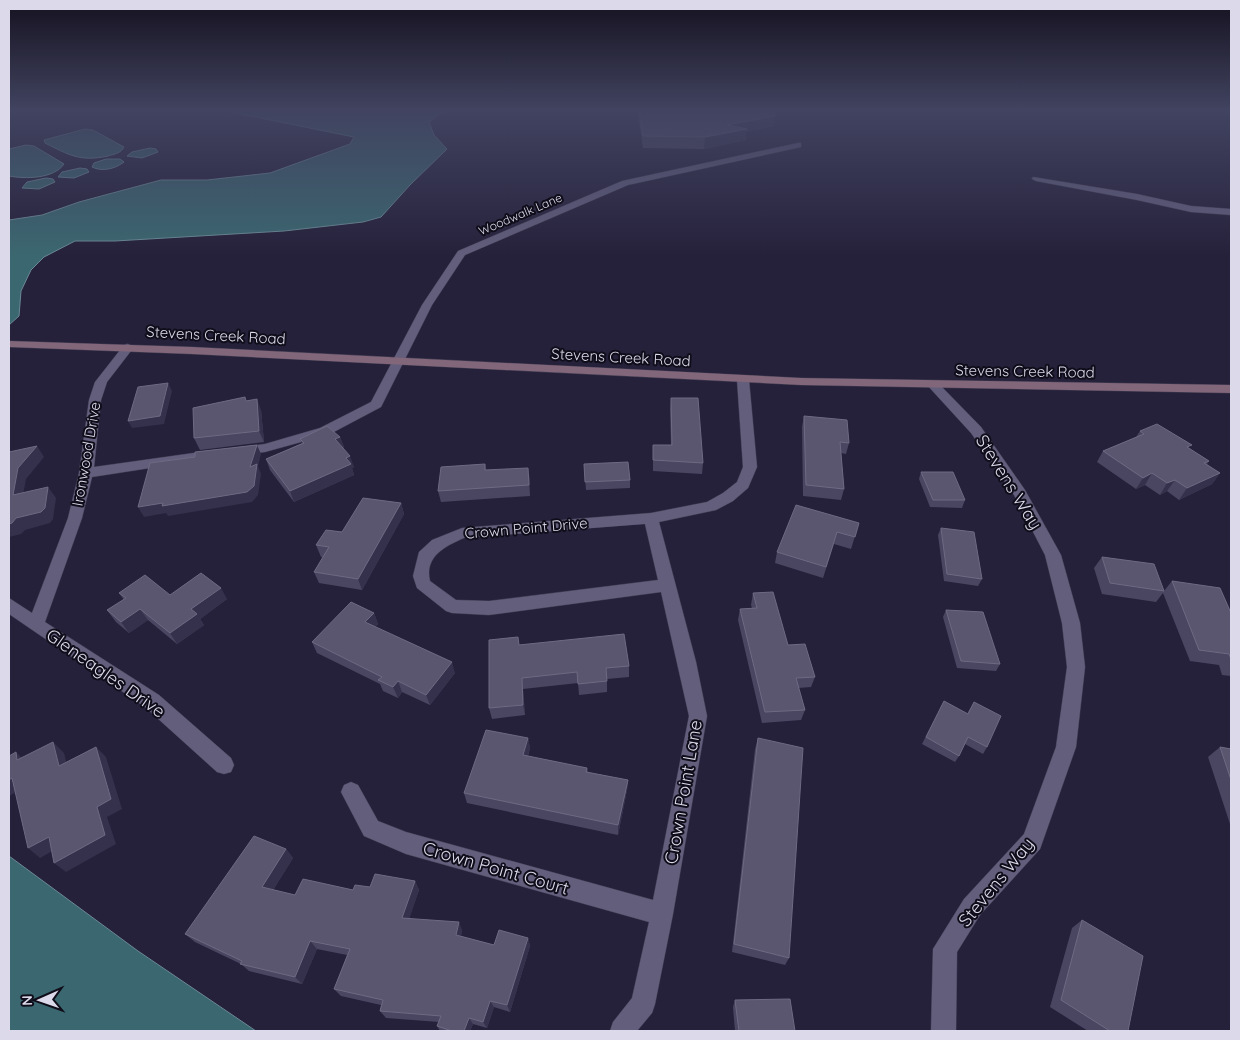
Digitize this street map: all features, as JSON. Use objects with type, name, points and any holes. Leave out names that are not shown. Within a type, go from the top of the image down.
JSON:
[{"type":"street","name":"Woodwalk Lane","points":[[86,473],[178,458],[265,448],[325,431],[376,404],[427,305],[460,253],[626,183],[737,159]]},
{"type":"street","points":[[1036,179],[1137,197],[1191,209],[1231,212]]},
{"type":"street","name":"Stevens Creek Road","points":[[9,344],[128,347],[743,380],[934,386],[1231,389]]},
{"type":"street","name":"Ironwood Drive","points":[[36,625],[75,518],[86,473],[95,400],[100,382],[128,347]]},
{"type":"street","name":"Crown Point Drive","points":[[668,585],[489,608],[452,606],[423,584],[421,576],[425,556],[437,544],[462,532],[651,518],[711,506],[728,497],[743,486],[750,467],[743,380]]},
{"type":"street","name":"Stevens Way","points":[[934,386],[976,430],[1020,492],[1053,555],[1071,623],[1076,667],[1066,746],[1032,841],[972,907],[945,949],[944,1031]]},
{"type":"street","name":"Crown Point Lane","points":[[622,1031],[643,1004],[662,914],[698,716],[687,662],[651,518]]},
{"type":"street","name":"Gleneagles Drive","points":[[9,605],[36,625],[152,701],[224,765]]},
{"type":"street","name":"Crown Point Court","points":[[351,792],[371,829],[406,843],[662,914]]},
{"type":"shaded area","points":[[9,159],[55,159],[64,164],[53,173],[39,177],[23,178],[9,176]]},
{"type":"shaded area","points":[[106,159],[120,159],[124,162],[108,169],[92,167],[94,163]]},
{"type":"shaded area","points":[[310,159],[437,159],[381,217],[363,222],[284,231],[115,241],[75,241],[44,257],[31,270],[21,291],[19,316],[9,325],[9,220],[42,215],[79,202],[161,180],[207,180],[270,173]]},
{"type":"shaded area","points":[[80,168],[87,169],[89,172],[74,178],[58,177],[62,172]]},
{"type":"shaded area","points":[[46,178],[53,179],[55,182],[39,189],[22,188],[27,182]]},
{"type":"shaded area","points":[[9,856],[138,951],[256,1031],[9,1031]]},
{"type":"building","points":[[168,383],[160,416],[128,421],[138,387]]},
{"type":"building","points":[[245,397],[246,401],[257,399],[259,431],[194,438],[193,408]]},
{"type":"building","points":[[671,398],[698,398],[703,463],[653,460],[653,445],[672,445]]},
{"type":"building","points":[[804,416],[847,420],[849,443],[840,442],[844,489],[806,485]]},
{"type":"building","points":[[1157,424],[1192,445],[1187,447],[1209,461],[1204,463],[1220,473],[1187,488],[1175,480],[1167,483],[1152,473],[1143,478],[1103,451],[1144,434],[1140,431]]},
{"type":"building","points":[[327,426],[340,437],[335,439],[350,456],[346,458],[351,464],[290,491],[266,459],[304,443],[300,439]]},
{"type":"building","points":[[257,445],[250,467],[257,464],[254,486],[247,492],[162,506],[163,503],[138,507],[150,463],[195,457],[195,452]]},
{"type":"building","points":[[37,446],[18,468],[13,495],[48,487],[45,508],[41,512],[16,518],[9,524],[9,452]]},
{"type":"building","points":[[628,462],[630,480],[585,482],[584,464]]},
{"type":"building","points":[[485,464],[485,470],[528,468],[529,485],[438,491],[441,467]]},
{"type":"building","points":[[921,472],[953,472],[965,500],[933,500]]},
{"type":"building","points":[[363,498],[401,503],[358,579],[314,572],[329,547],[316,545],[326,530],[342,532]]},
{"type":"building","points":[[796,505],[859,523],[855,537],[837,532],[826,567],[777,552]]},
{"type":"building","points":[[941,528],[974,532],[982,579],[947,574]]},
{"type":"building","points":[[1102,557],[1154,564],[1164,591],[1110,583]]},
{"type":"building","points":[[201,573],[221,588],[191,609],[197,614],[170,633],[140,609],[121,622],[107,610],[126,598],[119,593],[145,575],[170,595]]},
{"type":"building","points":[[1172,581],[1220,588],[1231,613],[1231,659],[1229,654],[1199,650]]},
{"type":"building","points":[[773,592],[788,645],[805,644],[815,677],[796,678],[805,710],[765,712],[740,609],[757,608],[753,593]]},
{"type":"building","points":[[351,602],[374,613],[365,622],[452,662],[426,695],[398,681],[393,687],[378,680],[382,677],[312,642]]},
{"type":"building","points":[[946,610],[983,612],[1000,664],[961,661]]},
{"type":"building","points":[[624,634],[629,666],[606,668],[607,681],[578,684],[577,672],[522,678],[523,705],[489,708],[489,640],[518,637],[519,645]]},
{"type":"building","points":[[944,701],[968,714],[974,702],[1001,716],[987,747],[968,737],[959,756],[926,737]]},
{"type":"building","points":[[486,730],[528,738],[523,755],[587,768],[586,772],[628,780],[618,825],[464,793]]},
{"type":"building","points":[[758,738],[803,748],[789,958],[734,944]]},
{"type":"building","points":[[53,742],[59,766],[96,747],[111,799],[97,807],[105,835],[54,863],[49,837],[28,848],[12,778],[9,780],[9,756],[16,752],[17,760]]},
{"type":"building","points":[[1220,747],[1231,749],[1231,780]]},
{"type":"building","points":[[254,836],[286,849],[262,887],[295,895],[303,879],[353,890],[355,885],[370,887],[375,874],[415,881],[402,918],[459,922],[456,935],[494,945],[499,930],[528,938],[507,1005],[490,1001],[483,1022],[469,1018],[464,1031],[452,1031],[437,1026],[441,1016],[380,1011],[383,1000],[334,989],[350,949],[310,941],[295,977],[240,964],[242,961],[185,934]]},
{"type":"building","points":[[1082,920],[1143,956],[1128,1031],[1110,1031],[1061,1000]]},
{"type":"building","points":[[790,999],[795,1031],[739,1031],[735,1000]]}]
